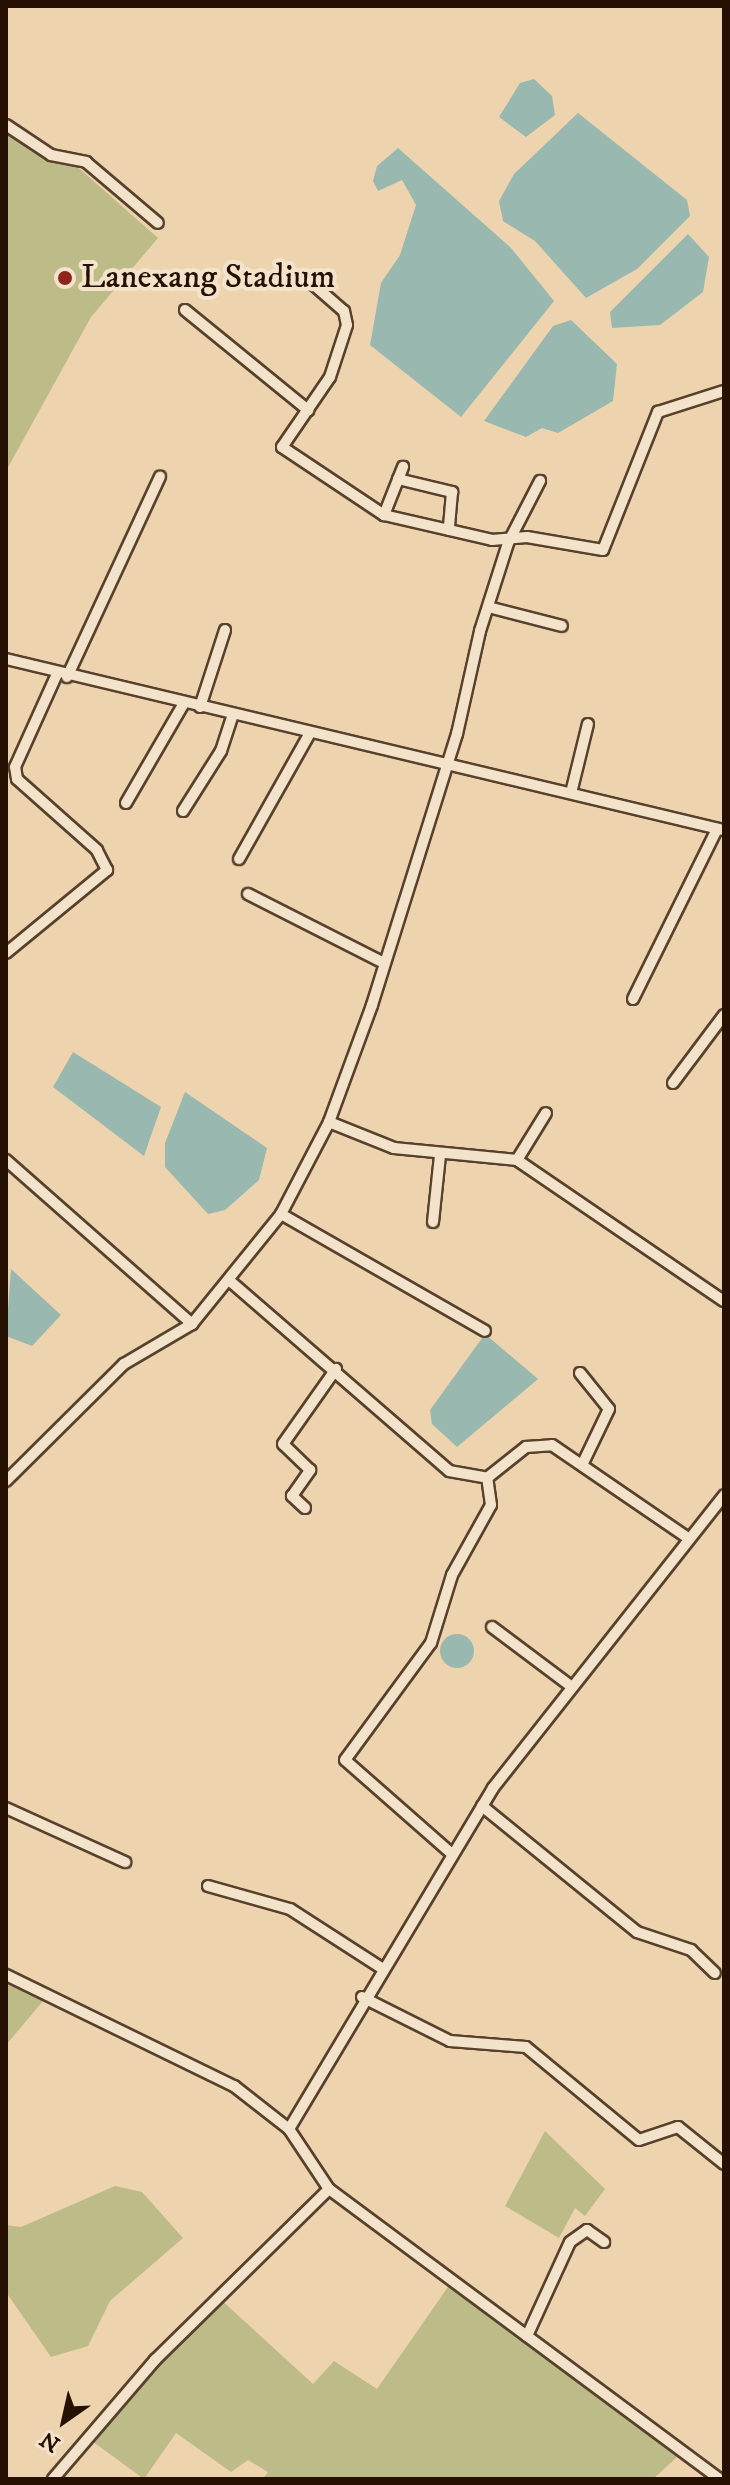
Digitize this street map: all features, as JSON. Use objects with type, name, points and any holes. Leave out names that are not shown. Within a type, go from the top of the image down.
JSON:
[{"type":"street","points":[[6,125],[51,155],[86,162],[158,223]]},
{"type":"street","points":[[315,286],[344,311],[347,325],[330,377],[283,441],[286,453],[384,515],[449,530],[603,550],[658,412],[724,391]]},
{"type":"street","points":[[185,310],[308,410]]},
{"type":"street","points":[[384,515],[403,467]]},
{"type":"street","points":[[6,953],[107,870],[97,850],[17,779],[15,767],[160,477]]},
{"type":"street","points":[[398,479],[452,492],[449,530]]},
{"type":"street","points":[[6,1481],[124,1364],[192,1324],[230,1281],[281,1214],[329,1122],[372,1005],[380,961],[448,766],[511,539],[540,481]]},
{"type":"street","points":[[492,608],[562,626]]},
{"type":"street","points":[[200,707],[225,630]]},
{"type":"street","points":[[6,659],[62,676],[720,830],[633,999]]},
{"type":"street","points":[[126,803],[184,703]]},
{"type":"street","points":[[183,811],[221,751],[233,715]]},
{"type":"street","points":[[571,793],[588,724]]},
{"type":"street","points":[[239,859],[310,733]]},
{"type":"street","points":[[248,894],[380,961]]},
{"type":"street","points":[[673,1083],[724,1015]]},
{"type":"street","points":[[517,1160],[546,1113]]},
{"type":"street","points":[[329,1122],[394,1148],[440,1155],[517,1160],[724,1301]]},
{"type":"street","points":[[433,1222],[440,1155]]},
{"type":"street","points":[[6,1160],[192,1324]]},
{"type":"street","points":[[281,1214],[485,1331]]},
{"type":"street","points":[[230,1281],[336,1369],[449,1471],[487,1478],[535,1444],[552,1445],[688,1538]]},
{"type":"street","points":[[305,1508],[292,1496],[310,1470],[283,1444],[336,1369]]},
{"type":"street","points":[[580,1373],[609,1409],[582,1465]]},
{"type":"street","points":[[452,1854],[345,1760],[431,1643],[452,1575],[491,1505],[487,1478]]},
{"type":"street","points":[[289,2129],[362,1997],[482,1806],[568,1684],[724,1495]]},
{"type":"street","points":[[492,1627],[568,1684]]},
{"type":"street","points":[[482,1806],[637,1932],[691,1950],[715,1973]]},
{"type":"street","points":[[6,1808],[125,1862]]},
{"type":"street","points":[[208,1886],[290,1909],[380,1967]]},
{"type":"street","points":[[6,1975],[234,2086],[289,2129],[329,2189],[719,2479]]},
{"type":"street","points":[[362,1997],[450,2041],[526,2047],[639,2140],[678,2127],[724,2164]]},
{"type":"street","points":[[53,2479],[146,2369],[329,2189]]},
{"type":"street","points":[[527,2336],[570,2242],[587,2230],[604,2242]]},
{"type":"shaded area","name":"Lanexang Stadium","points":[[6,130],[57,164],[72,162],[158,238],[91,317],[6,471]]},
{"type":"shaded area","points":[[6,1984],[43,2001],[6,2045]]},
{"type":"shaded area","points":[[545,2131],[605,2189],[585,2216],[575,2208],[559,2238],[505,2206]]},
{"type":"shaded area","points":[[115,2186],[142,2192],[183,2238],[110,2301],[88,2346],[51,2357],[6,2292],[6,2225],[21,2227]]},
{"type":"shaded area","points":[[450,2284],[677,2457],[653,2479],[263,2479],[268,2472],[248,2460],[231,2472],[176,2433],[144,2479],[85,2436],[219,2298],[313,2384],[334,2361],[377,2389]]},
{"type":"water","points":[[534,79],[552,96],[555,115],[526,137],[499,117],[520,83]]},
{"type":"water","points":[[578,113],[687,200],[690,216],[637,269],[586,298],[535,241],[503,221],[499,201],[514,174]]},
{"type":"water","points":[[398,148],[511,248],[554,301],[461,417],[370,345],[381,283],[400,255],[416,205],[402,180],[378,191],[373,181],[377,166]]},
{"type":"water","points":[[688,234],[709,257],[703,292],[660,325],[612,328],[610,312]]},
{"type":"water","points":[[571,320],[617,364],[613,401],[558,433],[542,428],[526,437],[484,421],[553,326]]},
{"type":"water","points":[[73,1052],[161,1107],[144,1156],[53,1087]]},
{"type":"water","points":[[185,1092],[267,1148],[259,1180],[225,1210],[208,1214],[165,1167],[165,1143]]},
{"type":"water","points":[[11,1269],[61,1315],[32,1346],[6,1336]]},
{"type":"water","points":[[485,1334],[538,1379],[457,1447],[432,1424],[430,1410]]},
{"type":"water","points":[[457,1634],[469,1639],[474,1651],[469,1663],[457,1668],[445,1663],[440,1651],[445,1639]]},
{"type":"place","name":"Lanexang Stadium","points":[[65,278]]}]
